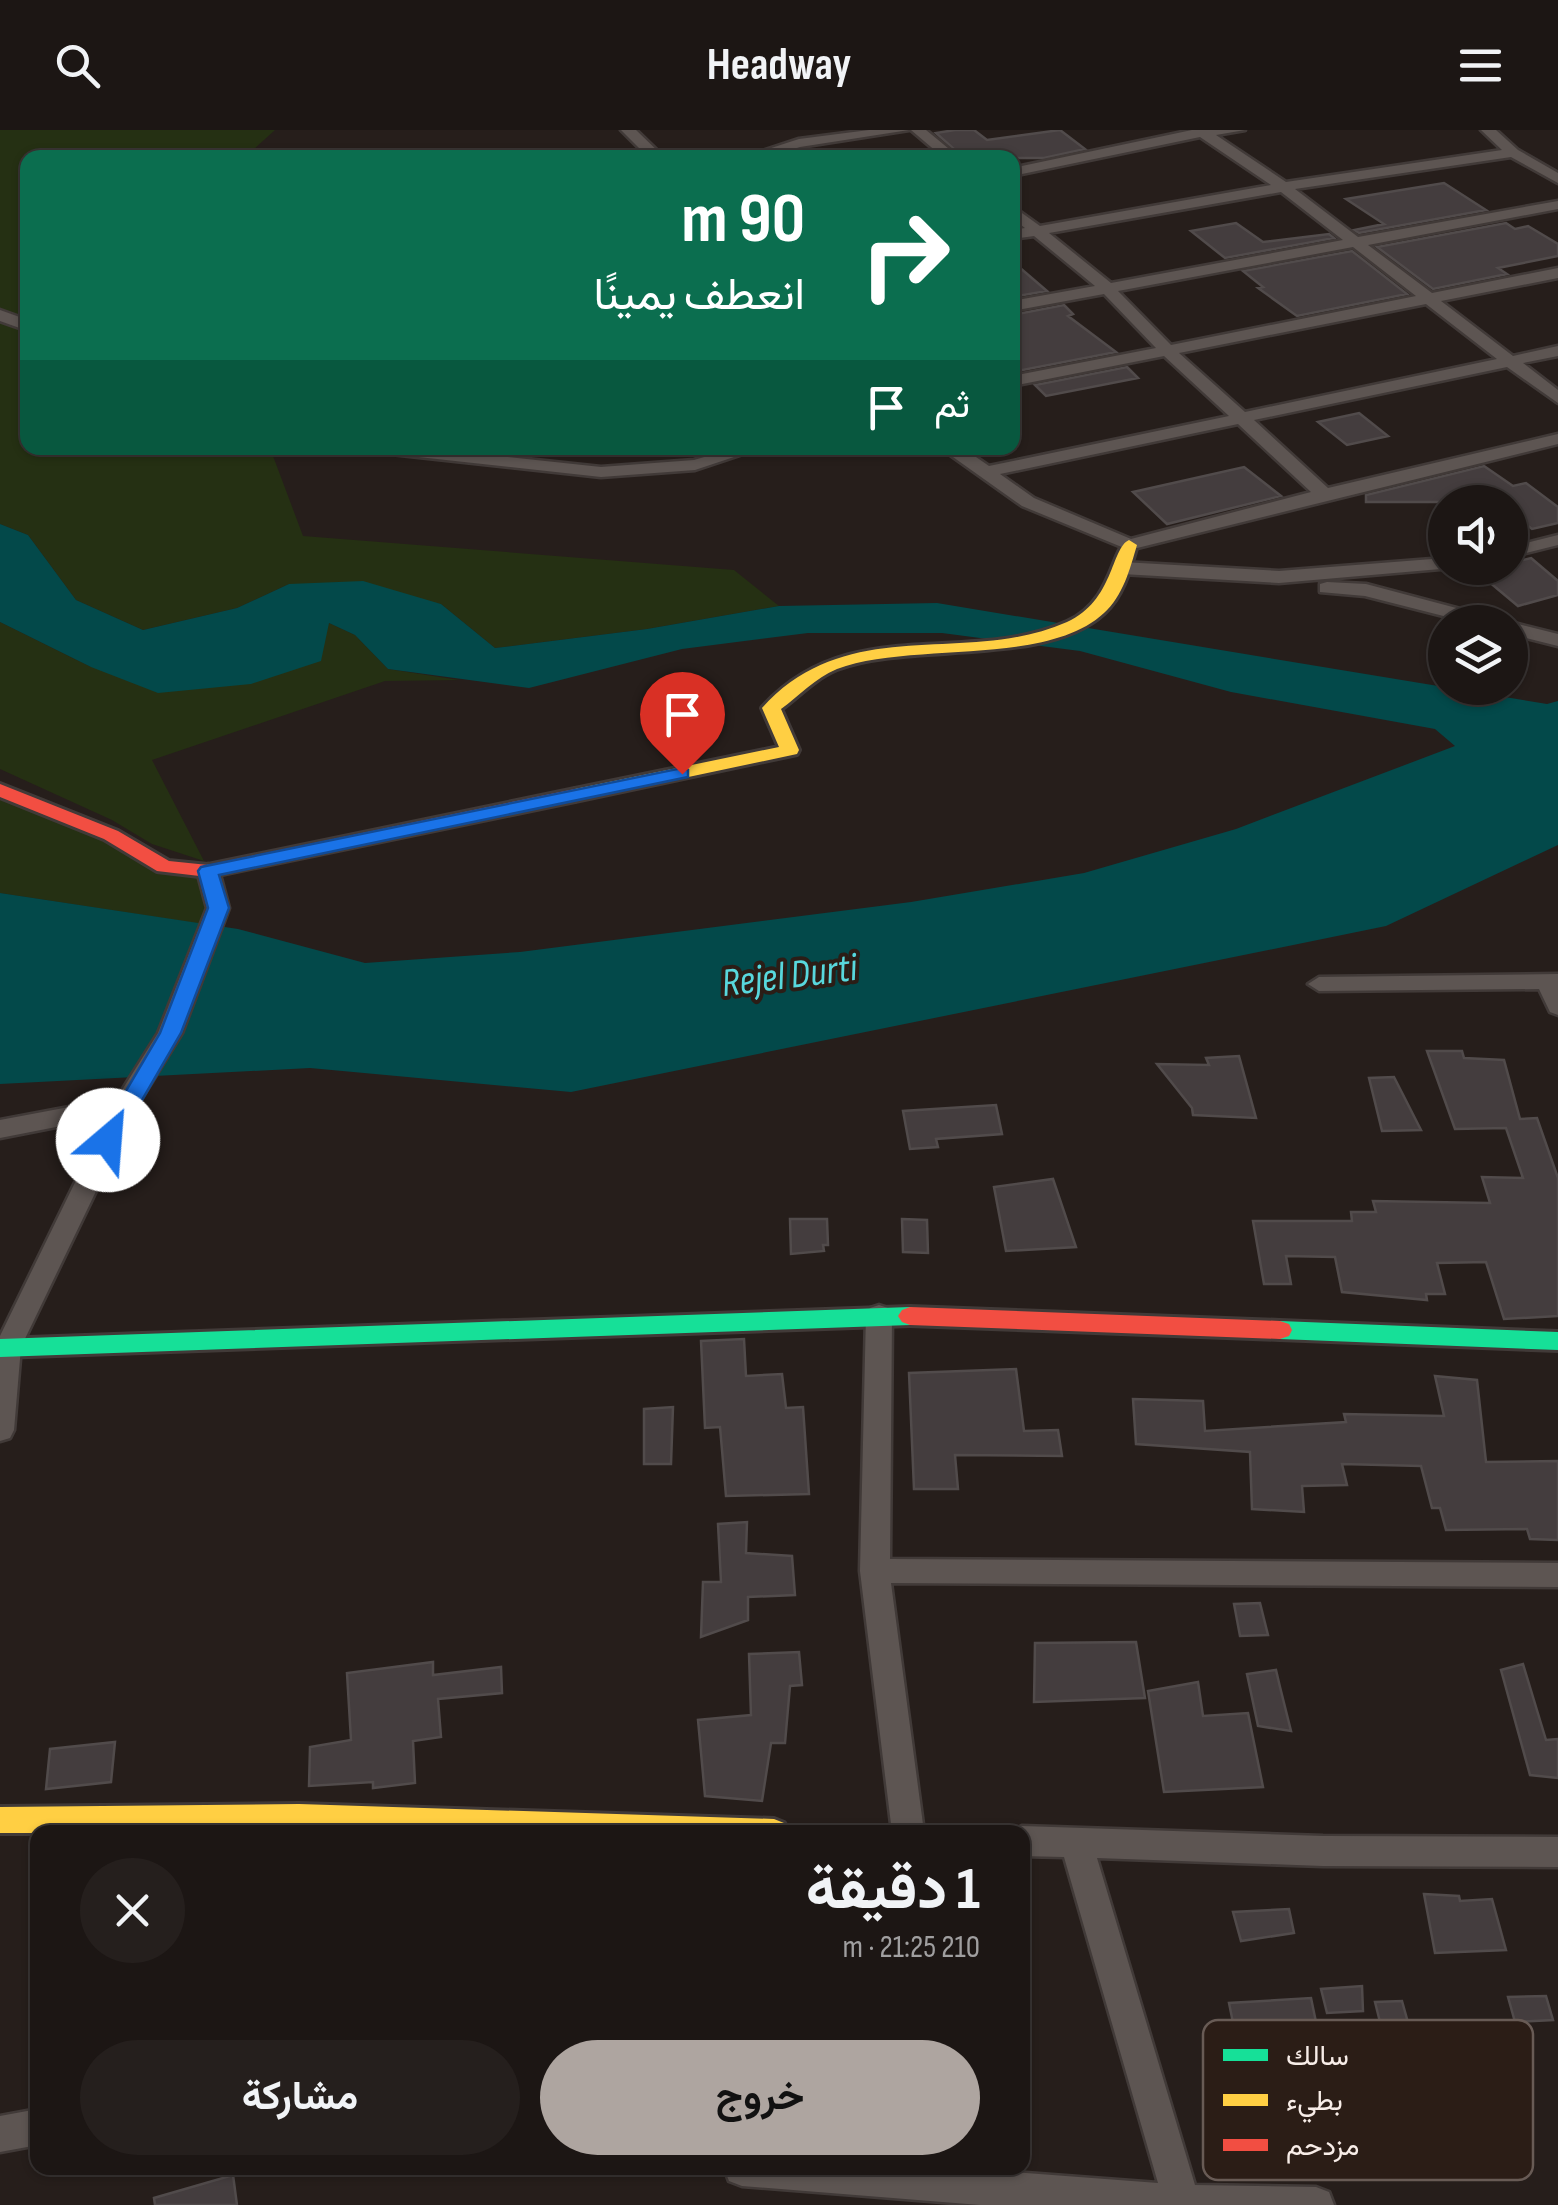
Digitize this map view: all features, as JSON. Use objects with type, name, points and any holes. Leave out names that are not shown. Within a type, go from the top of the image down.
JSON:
[{"type":"street","points":[[628,130],[649,150]]},
{"type":"street","points":[[775,150],[799,143],[902,130]]},
{"type":"street","points":[[918,130],[943,150]]},
{"type":"street","points":[[1020,170],[1199,131],[1238,130]]},
{"type":"street","points":[[1488,130],[1513,153],[1558,179]]},
{"type":"street","points":[[1199,131],[1282,186],[1558,398]]},
{"type":"street","points":[[1020,233],[1282,186],[1513,153]]},
{"type":"street","points":[[1020,304],[1558,204]]},
{"type":"street","points":[[1020,217],[1106,287],[1324,494]]},
{"type":"street","points":[[1020,380],[1558,273]]},
{"type":"street","points":[[985,472],[1558,351]]},
{"type":"street","points":[[0,790],[111,835],[164,867],[208,871],[790,750],[771,708],[832,664],[1030,635],[1074,624],[1095,614],[1125,556],[1324,494],[1558,439]]},
{"type":"street","points":[[446,455],[601,472],[695,465],[729,455]]},
{"type":"street","points":[[962,455],[1028,502],[1125,556],[1279,578],[1310,588],[1366,590],[1428,606]]},
{"type":"street","points":[[1528,548],[1558,540]]},
{"type":"street","points":[[1279,578],[1428,565]]},
{"type":"street","points":[[1528,632],[1558,640]]},
{"type":"street","points":[[0,1430],[4,1347],[125,1105],[170,1033],[218,908],[208,871]]},
{"type":"street","points":[[1319,984],[1553,980],[1558,1008]]},
{"type":"street","points":[[0,1128],[34,1125],[125,1105]]},
{"type":"street","points":[[4,1347],[880,1315],[1558,1341]]},
{"type":"street","points":[[880,1315],[875,1571],[907,1825]]},
{"type":"street","points":[[875,1571],[1558,1575]]},
{"type":"street","points":[[0,1820],[299,1816],[566,1825]]},
{"type":"street","points":[[1030,1841],[1322,1851],[1558,1852]]},
{"type":"street","points":[[1076,1843],[1182,2204]]},
{"type":"street","points":[[0,2134],[30,2128]]},
{"type":"street","points":[[828,2175],[1182,2204],[1316,2205]]},
{"type":"green space","points":[[0,130],[275,130],[253,150],[20,150],[20,316],[0,308]]},
{"type":"green space","points":[[0,322],[20,330],[20,455],[273,455],[303,536],[734,570],[779,606],[647,629],[495,648],[441,604],[289,584],[237,608],[143,630],[76,600],[28,535],[0,524]]},
{"type":"green space","points":[[0,622],[91,667],[329,623],[355,635],[388,669],[459,680],[385,681],[152,760],[204,861],[152,844],[112,820],[0,769]]},
{"type":"green space","points":[[0,797],[199,877],[210,909],[202,924],[0,893]]},
{"type":"water","name":"Rejel Durti","points":[[0,524],[28,535],[76,600],[143,630],[237,608],[289,584],[363,581],[441,604],[495,648],[647,629],[779,606],[937,603],[1428,684],[1428,705],[1528,705],[1528,701],[1547,704],[1558,701],[1558,845],[1386,926],[571,1092],[310,1068],[0,1084],[0,893],[238,929],[365,963],[520,952],[911,902],[1084,873],[1236,829],[1455,746],[1435,729],[1231,692],[1080,651],[942,633],[808,633],[682,649],[529,688],[388,669],[355,635],[329,623],[321,661],[251,684],[158,693],[91,667],[0,622]]},
{"type":"building","points":[[974,130],[987,140],[1060,130],[1085,149],[1044,158],[1020,158],[1020,150],[955,150],[936,133]]},
{"type":"building","points":[[1444,183],[1486,210],[1359,233],[1354,230],[1384,224],[1346,199]]},
{"type":"building","points":[[1236,223],[1263,242],[1329,234],[1334,238],[1225,258],[1191,231]]},
{"type":"building","points":[[1506,223],[1515,229],[1528,226],[1558,244],[1558,256],[1498,268],[1507,274],[1433,289],[1377,247]]},
{"type":"building","points":[[1352,251],[1407,294],[1297,316],[1258,288],[1263,287],[1243,271]]},
{"type":"building","points":[[1020,268],[1047,291],[1020,296]]},
{"type":"building","points":[[1064,305],[1073,314],[1068,316],[1116,352],[1020,370],[1020,313]]},
{"type":"building","points":[[1127,367],[1138,378],[1046,396],[1035,385]]},
{"type":"building","points":[[1359,413],[1388,436],[1347,445],[1318,422]]},
{"type":"building","points":[[1484,466],[1512,485],[1428,485],[1428,502],[1366,502],[1366,495]]},
{"type":"building","points":[[1244,467],[1281,496],[1167,524],[1133,492]]},
{"type":"building","points":[[1526,483],[1558,507],[1558,523],[1532,529],[1528,526],[1528,485],[1517,485]]},
{"type":"building","points":[[1528,559],[1558,581],[1558,595],[1517,605],[1493,585],[1528,585]]},
{"type":"building","points":[[1427,1051],[1462,1051],[1464,1058],[1504,1060],[1520,1119],[1537,1118],[1558,1178],[1558,1316],[1504,1319],[1486,1262],[1437,1263],[1445,1294],[1426,1294],[1427,1300],[1342,1292],[1335,1257],[1286,1256],[1291,1284],[1264,1284],[1253,1221],[1352,1221],[1351,1212],[1376,1212],[1373,1201],[1490,1203],[1482,1177],[1523,1178],[1506,1128],[1455,1129]]},
{"type":"building","points":[[1239,1056],[1256,1118],[1193,1115],[1192,1108],[1157,1064],[1209,1065],[1206,1058]]},
{"type":"building","points":[[1394,1077],[1421,1130],[1382,1131],[1369,1078]]},
{"type":"building","points":[[996,1105],[1002,1134],[936,1139],[938,1147],[910,1149],[903,1111]]},
{"type":"building","points":[[1053,1179],[1076,1247],[1006,1251],[994,1187]]},
{"type":"building","points":[[790,1219],[827,1219],[828,1245],[823,1245],[824,1251],[791,1254]]},
{"type":"building","points":[[902,1219],[927,1220],[928,1253],[903,1252]]},
{"type":"building","points":[[744,1339],[746,1376],[782,1374],[786,1408],[803,1407],[809,1494],[726,1496],[720,1427],[705,1428],[701,1341]]},
{"type":"building","points":[[1016,1369],[1024,1431],[1058,1430],[1062,1456],[955,1455],[958,1489],[914,1489],[909,1373]]},
{"type":"building","points":[[1435,1376],[1477,1380],[1486,1462],[1558,1461],[1558,1540],[1530,1539],[1527,1529],[1446,1530],[1440,1508],[1432,1508],[1421,1466],[1342,1464],[1347,1485],[1302,1486],[1304,1512],[1252,1509],[1250,1452],[1136,1444],[1133,1399],[1203,1401],[1205,1431],[1346,1422],[1344,1414],[1444,1416]]},
{"type":"building","points":[[673,1407],[671,1464],[644,1464],[644,1409]]},
{"type":"building","points":[[747,1522],[746,1553],[792,1556],[795,1595],[748,1597],[748,1620],[701,1637],[703,1582],[721,1582],[718,1524]]},
{"type":"building","points":[[1260,1603],[1268,1635],[1240,1636],[1234,1604]]},
{"type":"building","points":[[1136,1642],[1145,1698],[1034,1702],[1035,1643]]},
{"type":"building","points":[[799,1652],[802,1685],[790,1686],[785,1743],[771,1743],[762,1801],[705,1796],[698,1720],[751,1715],[749,1654]]},
{"type":"building","points":[[433,1662],[433,1675],[501,1667],[502,1693],[438,1699],[441,1737],[413,1741],[415,1783],[373,1788],[373,1782],[309,1786],[310,1747],[351,1740],[347,1673]]},
{"type":"building","points":[[1523,1664],[1546,1740],[1558,1739],[1558,1778],[1530,1775],[1501,1670]]},
{"type":"building","points":[[1276,1670],[1291,1731],[1258,1726],[1247,1674]]},
{"type":"building","points":[[1198,1682],[1203,1716],[1248,1713],[1263,1787],[1164,1792],[1148,1691]]},
{"type":"building","points":[[115,1742],[111,1782],[46,1789],[50,1749]]},
{"type":"building","points":[[1424,1894],[1459,1896],[1460,1901],[1492,1899],[1506,1950],[1435,1953]]},
{"type":"building","points":[[1289,1909],[1294,1933],[1241,1941],[1233,1912]]},
{"type":"building","points":[[1362,1986],[1363,2011],[1327,2013],[1321,1989]]},
{"type":"building","points":[[1546,1996],[1553,2020],[1514,2020],[1508,1997]]},
{"type":"building","points":[[1311,1998],[1316,2020],[1232,2020],[1229,2003]]},
{"type":"building","points":[[1402,2001],[1407,2020],[1380,2020],[1375,2002]]},
{"type":"building","points":[[233,2175],[237,2205],[155,2205],[154,2198]]},
{"type":"traffic: fast","points":[[0,1348],[910,1316]]},
{"type":"traffic: fast","points":[[1280,1330],[1558,1341]]},
{"type":"traffic: slow","points":[[575,795],[790,750],[771,708],[834,664],[862,657],[1008,641],[1072,626],[1095,613],[1107,599],[1129,545]]},
{"type":"traffic: slow","points":[[0,1820],[299,1817],[552,1825]]},
{"type":"traffic: jam","points":[[0,790],[111,835],[164,867],[208,871],[575,795]]},
{"type":"traffic: jam","points":[[910,1316],[1280,1330]]},
{"type":"route","points":[[108,1140],[170,1033],[218,908],[208,871],[682,774]]}]
